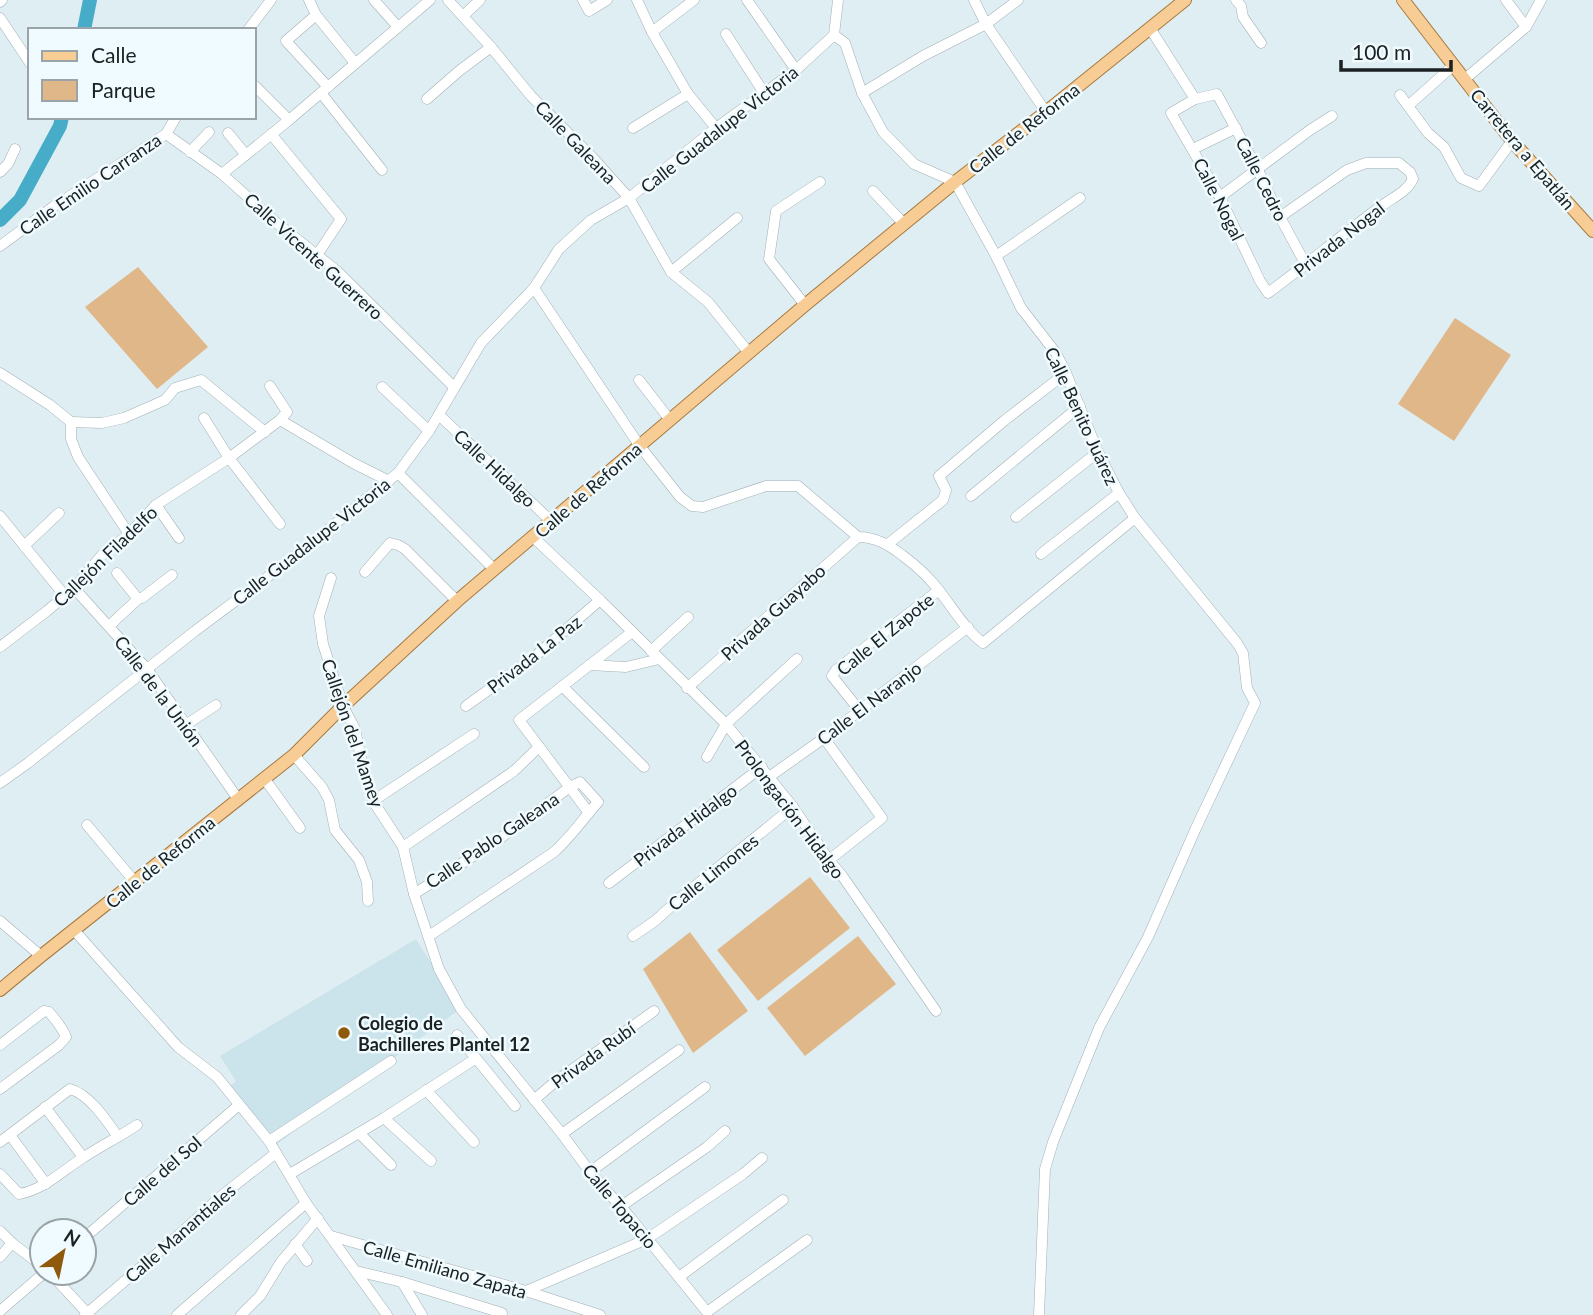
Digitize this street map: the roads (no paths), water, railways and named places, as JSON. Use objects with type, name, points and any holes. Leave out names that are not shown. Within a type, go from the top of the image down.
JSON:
[{"type":"main road","name":"Carretera a Epatlán","points":[[1403,0],[1512,141],[1593,231]]},
{"type":"main road","name":"Calle de Reforma","points":[[0,990],[294,755],[457,601],[639,445],[955,182],[1150,28],[1177,2]]},
{"type":"street","points":[[250,28],[271,0]]},
{"type":"street","points":[[309,0],[316,15],[355,63]]},
{"type":"street","points":[[374,0],[398,27]]},
{"type":"street","points":[[222,174],[430,0]]},
{"type":"street","name":"Calle Galeana","points":[[448,0],[531,96],[629,198],[671,272],[708,302],[749,353]]},
{"type":"street","points":[[463,16],[480,0]]},
{"type":"street","points":[[583,0],[589,11],[607,0]]},
{"type":"street","points":[[637,0],[652,32],[688,93],[716,128]]},
{"type":"street","points":[[652,32],[694,0]]},
{"type":"street","points":[[747,0],[796,70]]},
{"type":"street","points":[[838,0],[834,35],[845,43],[862,93],[883,132],[915,164],[955,182]]},
{"type":"street","points":[[974,0],[986,24],[1046,112]]},
{"type":"street","points":[[862,93],[923,56],[986,24],[1018,0]]},
{"type":"street","points":[[1236,0],[1241,6],[1243,17],[1261,43]]},
{"type":"street","points":[[1506,0],[1526,27]]},
{"type":"street","points":[[1465,79],[1526,27],[1541,0]]},
{"type":"street","points":[[316,15],[286,41],[382,170]]},
{"type":"street","points":[[0,18],[28,60]]},
{"type":"street","points":[[1150,28],[1195,99]]},
{"type":"street","points":[[726,34],[764,93]]},
{"type":"street","name":"Calle Guadalupe Victoria","points":[[0,783],[289,561],[398,473],[429,431],[481,343],[534,288],[559,249],[591,220],[629,198],[716,128],[796,70],[834,35]]},
{"type":"street","points":[[427,99],[491,47]]},
{"type":"street","points":[[1409,106],[1454,65]]},
{"type":"street","points":[[256,87],[289,120]]},
{"type":"street","points":[[633,128],[688,93]]},
{"type":"street","name":"Calle Cedro","points":[[1195,99],[1217,94],[1306,265]]},
{"type":"street","points":[[1400,95],[1428,133],[1444,147],[1461,177],[1479,186],[1512,141]]},
{"type":"street","name":"Calle Nogal","points":[[1195,99],[1171,113],[1220,197],[1264,287]]},
{"type":"street","points":[[1220,197],[1332,116]]},
{"type":"street","name":"Calle Emilio Carranza","points":[[0,246],[53,207],[166,134],[175,119]]},
{"type":"street","points":[[1193,149],[1236,128]]},
{"type":"street","points":[[190,152],[209,132]]},
{"type":"street","points":[[228,133],[246,155]]},
{"type":"street","name":"Calle Vicente Guerrero","points":[[166,134],[222,174],[346,280],[454,387]]},
{"type":"street","points":[[271,134],[341,219],[317,255]]},
{"type":"street","points":[[0,172],[8,164],[15,149]]},
{"type":"street","name":"Privada Nogal","points":[[1264,287],[1268,293],[1410,186],[1413,179],[1410,172],[1399,163],[1366,163],[1348,170],[1280,217]]},
{"type":"street","name":"Calle Benito Juárez","points":[[955,182],[1021,308],[1056,353],[1098,452],[1119,493],[1135,518],[1243,653],[1247,688],[1255,703],[1148,937],[1099,1028],[1052,1142],[1045,1169],[1039,1315]]},
{"type":"street","points":[[805,305],[769,259],[776,211],[820,183]]},
{"type":"street","points":[[873,191],[904,224]]},
{"type":"street","points":[[996,256],[1080,198]]},
{"type":"street","points":[[671,272],[737,218]]},
{"type":"street","points":[[534,288],[639,445],[680,497],[692,506],[703,507],[766,486],[798,486],[858,537],[888,544],[917,566],[983,643],[1135,518]]},
{"type":"street","points":[[0,373],[71,422],[102,423],[124,418],[165,400],[176,388],[201,380],[265,432]]},
{"type":"street","points":[[888,544],[943,500],[946,490],[939,477],[1005,420],[1066,373]]},
{"type":"street","points":[[639,380],[670,420]]},
{"type":"street","points":[[270,386],[283,416],[353,463],[389,481]]},
{"type":"street","points":[[382,387],[429,431]]},
{"type":"street","points":[[971,496],[1080,406]]},
{"type":"street","name":"Calle Hidalgo","points":[[439,415],[551,521]]},
{"type":"street","name":"Callejón Filadelfo","points":[[0,646],[74,588],[102,555],[129,534],[156,505],[229,458],[283,416]]},
{"type":"street","points":[[204,418],[229,458],[280,524]]},
{"type":"street","points":[[71,422],[71,439],[78,457],[129,534]]},
{"type":"street","points":[[1016,517],[1098,452]]},
{"type":"street","points":[[398,473],[494,569]]},
{"type":"street","points":[[1041,554],[1119,493]]},
{"type":"street","points":[[156,505],[179,538]]},
{"type":"street","points":[[24,546],[59,513]]},
{"type":"street","points":[[0,516],[65,596]]},
{"type":"street","name":"Prolongación Hidalgo","points":[[533,537],[726,724],[793,807],[936,1011]]},
{"type":"street","name":"Privada Guayabo","points":[[687,688],[858,537]]},
{"type":"street","points":[[365,572],[390,543],[397,545],[457,601]]},
{"type":"street","points":[[117,573],[138,599]]},
{"type":"street","points":[[109,626],[138,599],[172,575]]},
{"type":"street","name":"Callejón del Mamey","points":[[331,578],[319,616],[323,644],[343,706],[355,729],[373,801],[403,847],[414,894],[439,969],[461,1009],[534,1100]]},
{"type":"street","name":"Calle de la Unión","points":[[74,588],[147,668],[238,799]]},
{"type":"street","name":"Calle El Zapote","points":[[860,711],[832,677],[836,670],[939,590]]},
{"type":"street","name":"Privada La Paz","points":[[466,706],[533,658],[600,600]]},
{"type":"street","points":[[589,665],[626,667],[655,655],[688,617]]},
{"type":"street","name":"Calle El Naranjo","points":[[768,776],[824,738],[968,628]]},
{"type":"street","points":[[429,936],[554,852],[570,838],[598,802],[575,784],[539,747],[519,720],[632,632]]},
{"type":"street","points":[[707,757],[726,724],[797,659]]},
{"type":"street","points":[[562,686],[644,767]]},
{"type":"street","points":[[187,724],[216,705]]},
{"type":"street","points":[[373,801],[474,734]]},
{"type":"street","points":[[824,738],[882,818],[829,860]]},
{"type":"street","points":[[403,847],[514,771],[539,747]]},
{"type":"street","points":[[294,755],[323,787],[329,800],[335,830],[359,860],[367,882],[368,901]]},
{"type":"street","name":"Privada Hidalgo","points":[[609,883],[762,767]]},
{"type":"street","points":[[264,778],[300,828]]},
{"type":"street","points":[[575,784],[589,813]]},
{"type":"street","name":"Calle Pablo Galeana","points":[[414,894],[495,842],[575,784]]},
{"type":"street","name":"Calle Limones","points":[[633,936],[655,921],[793,807]]},
{"type":"street","points":[[88,825],[135,882]]},
{"type":"street","points":[[0,921],[41,956]]},
{"type":"street","points":[[74,930],[178,1047],[217,1077],[269,1141],[306,1203],[387,1315]]},
{"type":"street","points":[[0,1045],[44,1011],[49,1012],[63,1028],[66,1037],[0,1089]]},
{"type":"street","name":"Privada Rubí","points":[[534,1100],[556,1081],[654,1011]]},
{"type":"street","points":[[457,1035],[515,1106]]},
{"type":"street","points":[[562,1134],[679,1050]]},
{"type":"street","points":[[290,1174],[475,1059]]},
{"type":"street","points":[[269,1141],[391,1061]]},
{"type":"street","points":[[590,1172],[705,1087]]},
{"type":"street","points":[[0,1142],[70,1089],[82,1094],[106,1120],[118,1138]]},
{"type":"street","points":[[426,1090],[474,1142]]},
{"type":"street","name":"Calle Topacio","points":[[534,1100],[590,1172],[707,1312],[807,1240]]},
{"type":"street","name":"Calle del Sol","points":[[98,1226],[239,1105]]},
{"type":"street","points":[[44,1107],[83,1157]]},
{"type":"street","points":[[384,1118],[431,1161]]},
{"type":"street","points":[[0,1174],[19,1194],[29,1192],[138,1125]]},
{"type":"street","points":[[620,1207],[707,1147],[725,1131]]},
{"type":"street","points":[[359,1133],[391,1165]]},
{"type":"street","points":[[10,1135],[46,1184]]},
{"type":"street","name":"Calle Manantiales","points":[[87,1314],[220,1197],[276,1153]]},
{"type":"street","points":[[526,1291],[648,1239],[762,1158]]},
{"type":"street","points":[[679,1277],[783,1200]]},
{"type":"street","points":[[177,1315],[306,1203]]},
{"type":"street","points":[[241,1315],[260,1296],[281,1262],[317,1218]]},
{"type":"street","points":[[0,1231],[28,1255]]},
{"type":"street","name":"Calle Emiliano Zapata","points":[[330,1236],[526,1291],[600,1315]]},
{"type":"street","points":[[0,1256],[12,1243]]},
{"type":"street","points":[[295,1244],[307,1261]]},
{"type":"street","points":[[356,1271],[402,1282],[484,1311],[502,1313]]},
{"type":"street","points":[[402,1282],[422,1315]]},
{"type":"street","points":[[0,1311],[28,1287]]},
{"type":"street","points":[[63,1287],[87,1314]]},
{"type":"waterway","points":[[84,28],[90,0]]},
{"type":"waterway","points":[[0,220],[20,200],[62,119]]},
{"type":"place","name":"Colegio de Bachilleres Plantel 12","points":[[344,1033]]}]
